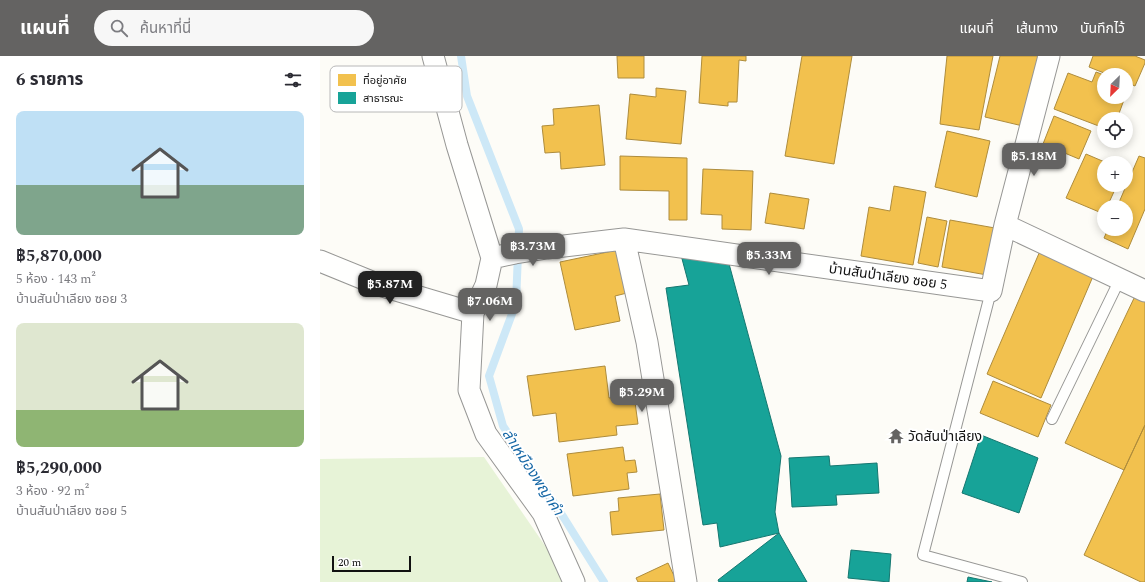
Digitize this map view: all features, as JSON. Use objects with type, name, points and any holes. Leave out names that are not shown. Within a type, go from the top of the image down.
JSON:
[{"type":"street","points":[[433,56],[436,66]]},
{"type":"street","points":[[991,291],[1005,225],[1049,56]]},
{"type":"street","points":[[448,112],[492,258],[486,285],[473,313],[469,390],[486,434],[543,512],[574,582]]},
{"type":"street","points":[[1005,225],[1145,291]]},
{"type":"street","points":[[624,238],[647,342],[686,582]]},
{"type":"street","name":"บ้านสันป่าเลียง ซอย 5","points":[[492,258],[546,248],[624,238],[991,291]]},
{"type":"street","points":[[320,261],[379,285],[473,313]]},
{"type":"lane","points":[[1052,419],[1120,279]]},
{"type":"lane","points":[[991,291],[923,555],[1022,582]]},
{"type":"green space","points":[[484,457],[568,579],[562,582],[320,582],[320,459]]},
{"type":"building: ที่อยู่อาศัย","points":[[617,56],[644,56],[644,78],[618,78]]},
{"type":"building: ที่อยู่อาศัย","points":[[702,56],[746,56],[746,61],[739,60],[737,102],[728,102],[728,106],[699,103]]},
{"type":"building: ที่อยู่อาศัย","points":[[802,56],[852,56],[834,164],[785,156]]},
{"type":"building: ที่อยู่อาศัย","points":[[947,56],[993,56],[979,130],[940,124]]},
{"type":"building: ที่อยู่อาศัย","points":[[1000,56],[1039,56],[1027,127],[985,117]]},
{"type":"building: ที่อยู่อาศัย","points":[[1093,56],[1135,56],[1145,60],[1135,86],[1133,85],[1133,68],[1097,68],[1097,70],[1089,67]]},
{"type":"building: ที่อยู่อาศัย","points":[[1097,72],[1097,104],[1122,104],[1120,112],[1097,112],[1097,125],[1054,109],[1068,73],[1092,82]]},
{"type":"building: ที่อยู่อาศัย","points":[[656,88],[686,91],[681,144],[626,139],[630,94],[656,97]]},
{"type":"building: ที่อยู่อาศัย","points":[[599,105],[605,165],[561,169],[560,152],[545,153],[542,126],[554,125],[553,109]]},
{"type":"building: ที่อยู่อาศัย","points":[[1054,116],[1091,131],[1079,159],[1043,144]]},
{"type":"building: ที่อยู่อาศัย","points":[[947,131],[990,141],[977,197],[935,187]]},
{"type":"building: ที่อยู่อาศัย","points":[[1086,154],[1097,159],[1097,192],[1114,192],[1110,200],[1097,200],[1097,211],[1066,198]]},
{"type":"building: ที่อยู่อาศัย","points":[[620,156],[687,158],[687,220],[669,220],[669,191],[620,190]]},
{"type":"building: ที่อยู่อาศัย","points":[[1139,156],[1145,158],[1145,209],[1128,249],[1104,238],[1105,236],[1133,236],[1133,200],[1120,200],[1123,192],[1133,192],[1133,170]]},
{"type":"building: ที่อยู่อาศัย","points":[[703,169],[753,171],[751,230],[722,229],[722,215],[701,214]]},
{"type":"building: ที่อยู่อาศัย","points":[[894,186],[926,192],[913,265],[861,256],[869,207],[890,211]]},
{"type":"building: ที่อยู่อาศัย","points":[[770,193],[809,199],[804,229],[765,223]]},
{"type":"building: ที่อยู่อาศัย","points":[[927,217],[947,221],[938,267],[918,263]]},
{"type":"building: ที่อยู่อาศัย","points":[[950,220],[995,228],[987,275],[942,267]]},
{"type":"building: ที่อยู่อาศัย","points":[[622,249],[631,292],[615,296],[620,321],[575,330],[560,262]]},
{"type":"building: ที่อยู่อาศัย","points":[[1040,251],[1094,274],[1041,398],[987,374]]},
{"type":"building: ที่อยู่อาศัย","points":[[1136,294],[1145,298],[1145,425],[1124,470],[1065,443]]},
{"type":"building: ที่อยู่อาศัย","points":[[605,366],[609,398],[634,395],[638,424],[616,426],[617,435],[559,442],[556,413],[533,416],[527,376]]},
{"type":"building: ที่อยู่อาศัย","points":[[993,381],[1051,405],[1038,437],[980,413]]},
{"type":"building: ที่อยู่อาศัย","points":[[1145,425],[1145,582],[1141,582],[1084,555]]},
{"type":"building: ที่อยู่อาศัย","points":[[623,447],[625,461],[635,460],[637,472],[627,473],[629,489],[573,496],[567,454]]},
{"type":"building: ที่อยู่อาศัย","points":[[660,494],[664,530],[612,535],[610,512],[619,511],[618,498]]},
{"type":"building: ที่อยู่อาศัย","points":[[668,563],[677,582],[638,582],[636,578]]},
{"type":"building: สาธารณะ","points":[[681,255],[728,260],[781,456],[775,512],[779,533],[720,547],[717,523],[703,525],[666,288],[689,285]]},
{"type":"building: สาธารณะ","points":[[981,435],[1038,458],[1019,513],[962,493]]},
{"type":"building: สาธารณะ","points":[[829,456],[830,466],[877,463],[879,493],[836,495],[837,505],[792,507],[789,458]]},
{"type":"building: สาธารณะ","points":[[779,533],[807,582],[719,582],[718,580]]},
{"type":"building: สาธารณะ","points":[[851,550],[891,554],[889,582],[848,578]]},
{"type":"building: สาธารณะ","points":[[968,577],[992,582],[967,582]]},
{"type":"waterway","name":"ลำเหมืองพญาคำ","points":[[461,56],[467,96],[519,229],[516,303],[489,376],[503,426],[564,518],[604,582]]},
{"type":"place","name":"วัดสันป่าเลียง","points":[[896,436]]}]
